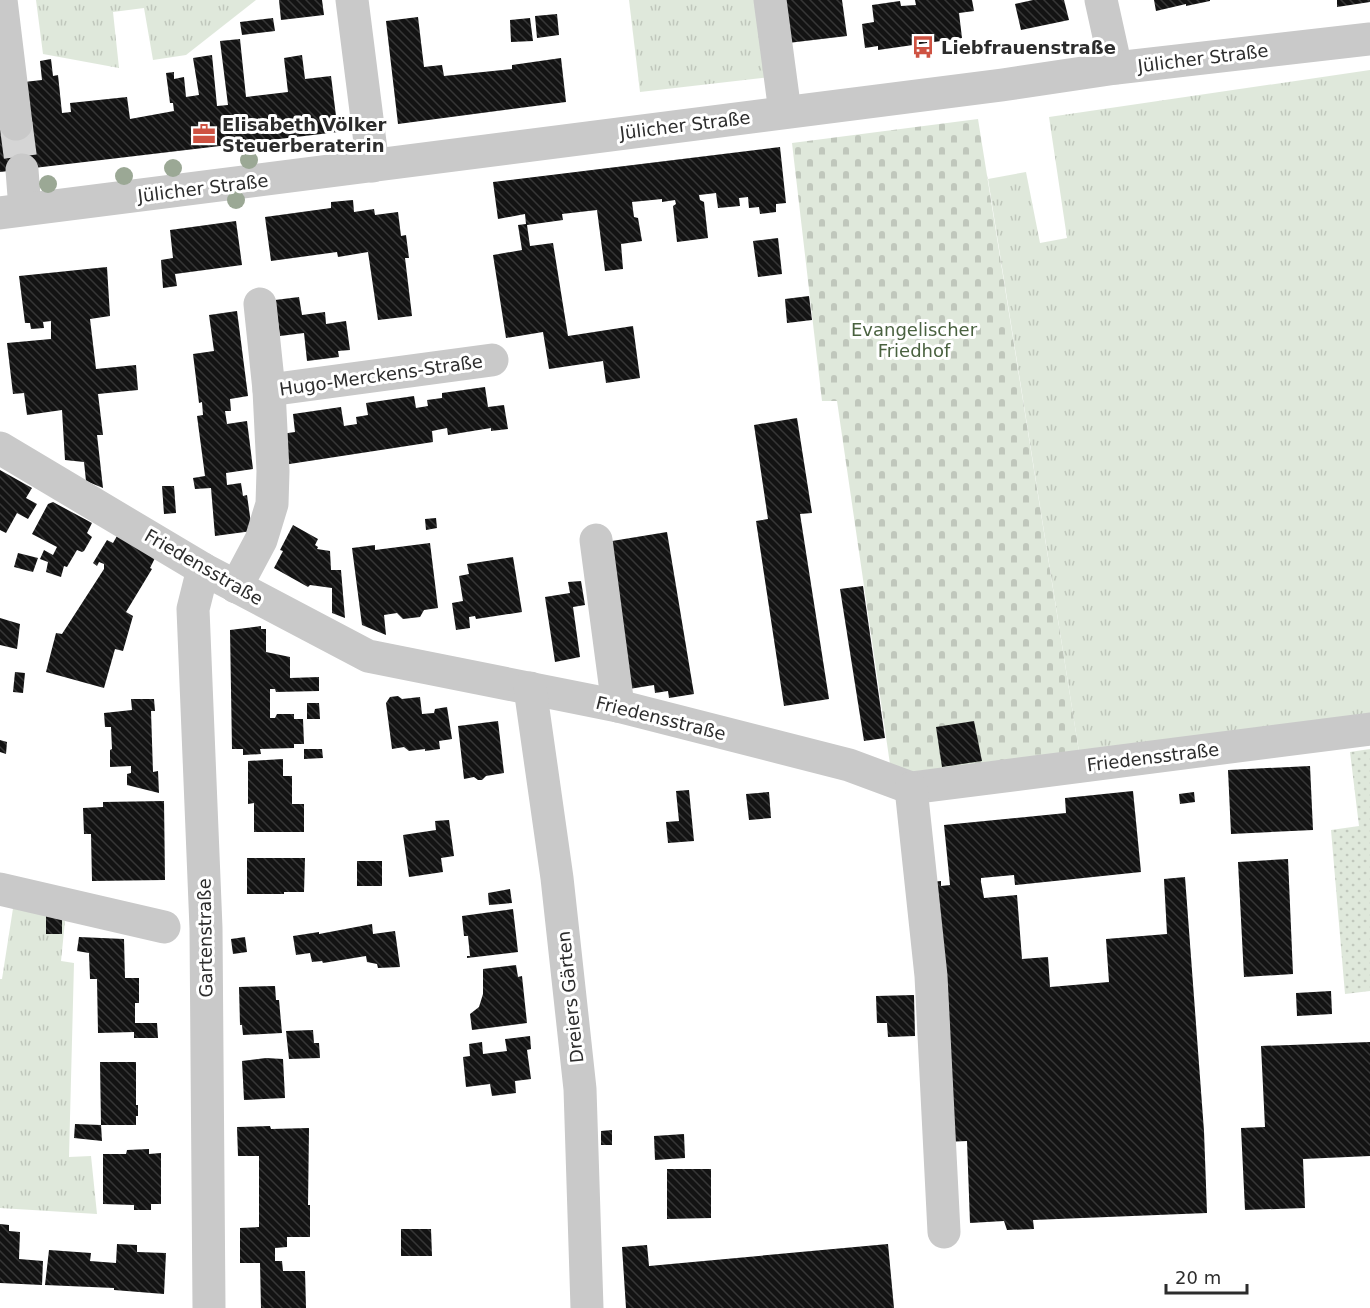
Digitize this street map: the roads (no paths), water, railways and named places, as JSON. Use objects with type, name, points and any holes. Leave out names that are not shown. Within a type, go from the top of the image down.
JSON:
[{"type":"street","points":[[1,0],[16,124]]},
{"type":"street","points":[[352,0],[373,166]]},
{"type":"street","points":[[770,0],[785,112]]},
{"type":"street","points":[[1101,0],[1116,68]]},
{"type":"street","name":"Jülicher Straße","points":[[13,211],[1002,85],[1116,68],[1370,39]]},
{"type":"street","points":[[13,211],[22,170]]},
{"type":"street","name":"Hugo-Merckens-Straße","points":[[236,587],[261,540],[272,504],[273,471],[269,390],[260,304]]},
{"type":"street","name":"Hugo-Merckens-Straße","points":[[269,390],[492,360]]},
{"type":"street","name":"Friedensstraße","points":[[0,448],[203,569],[368,656],[618,706],[849,765],[911,788],[1370,729]]},
{"type":"street","points":[[596,540],[618,706]]},
{"type":"street","name":"Gartenstraße","points":[[203,569],[193,609],[206,928],[209,1308]]},
{"type":"street","name":"Dreiers Gärten","points":[[530,688],[557,878],[580,1089],[587,1308]]},
{"type":"street","points":[[911,788],[931,976],[944,1232]]},
{"type":"street","points":[[0,889],[164,927]]},
{"type":"tunnel","points":[[16,124],[22,170]]},
{"type":"place","name":"Liebfrauenstraße","points":[[923,47]]},
{"type":"place","name":"Elisabeth Völker Steuerberaterin","points":[[204,134]]},
{"type":"park label","name":"Evangelischer Friedhof","points":[[914,339]]}]
